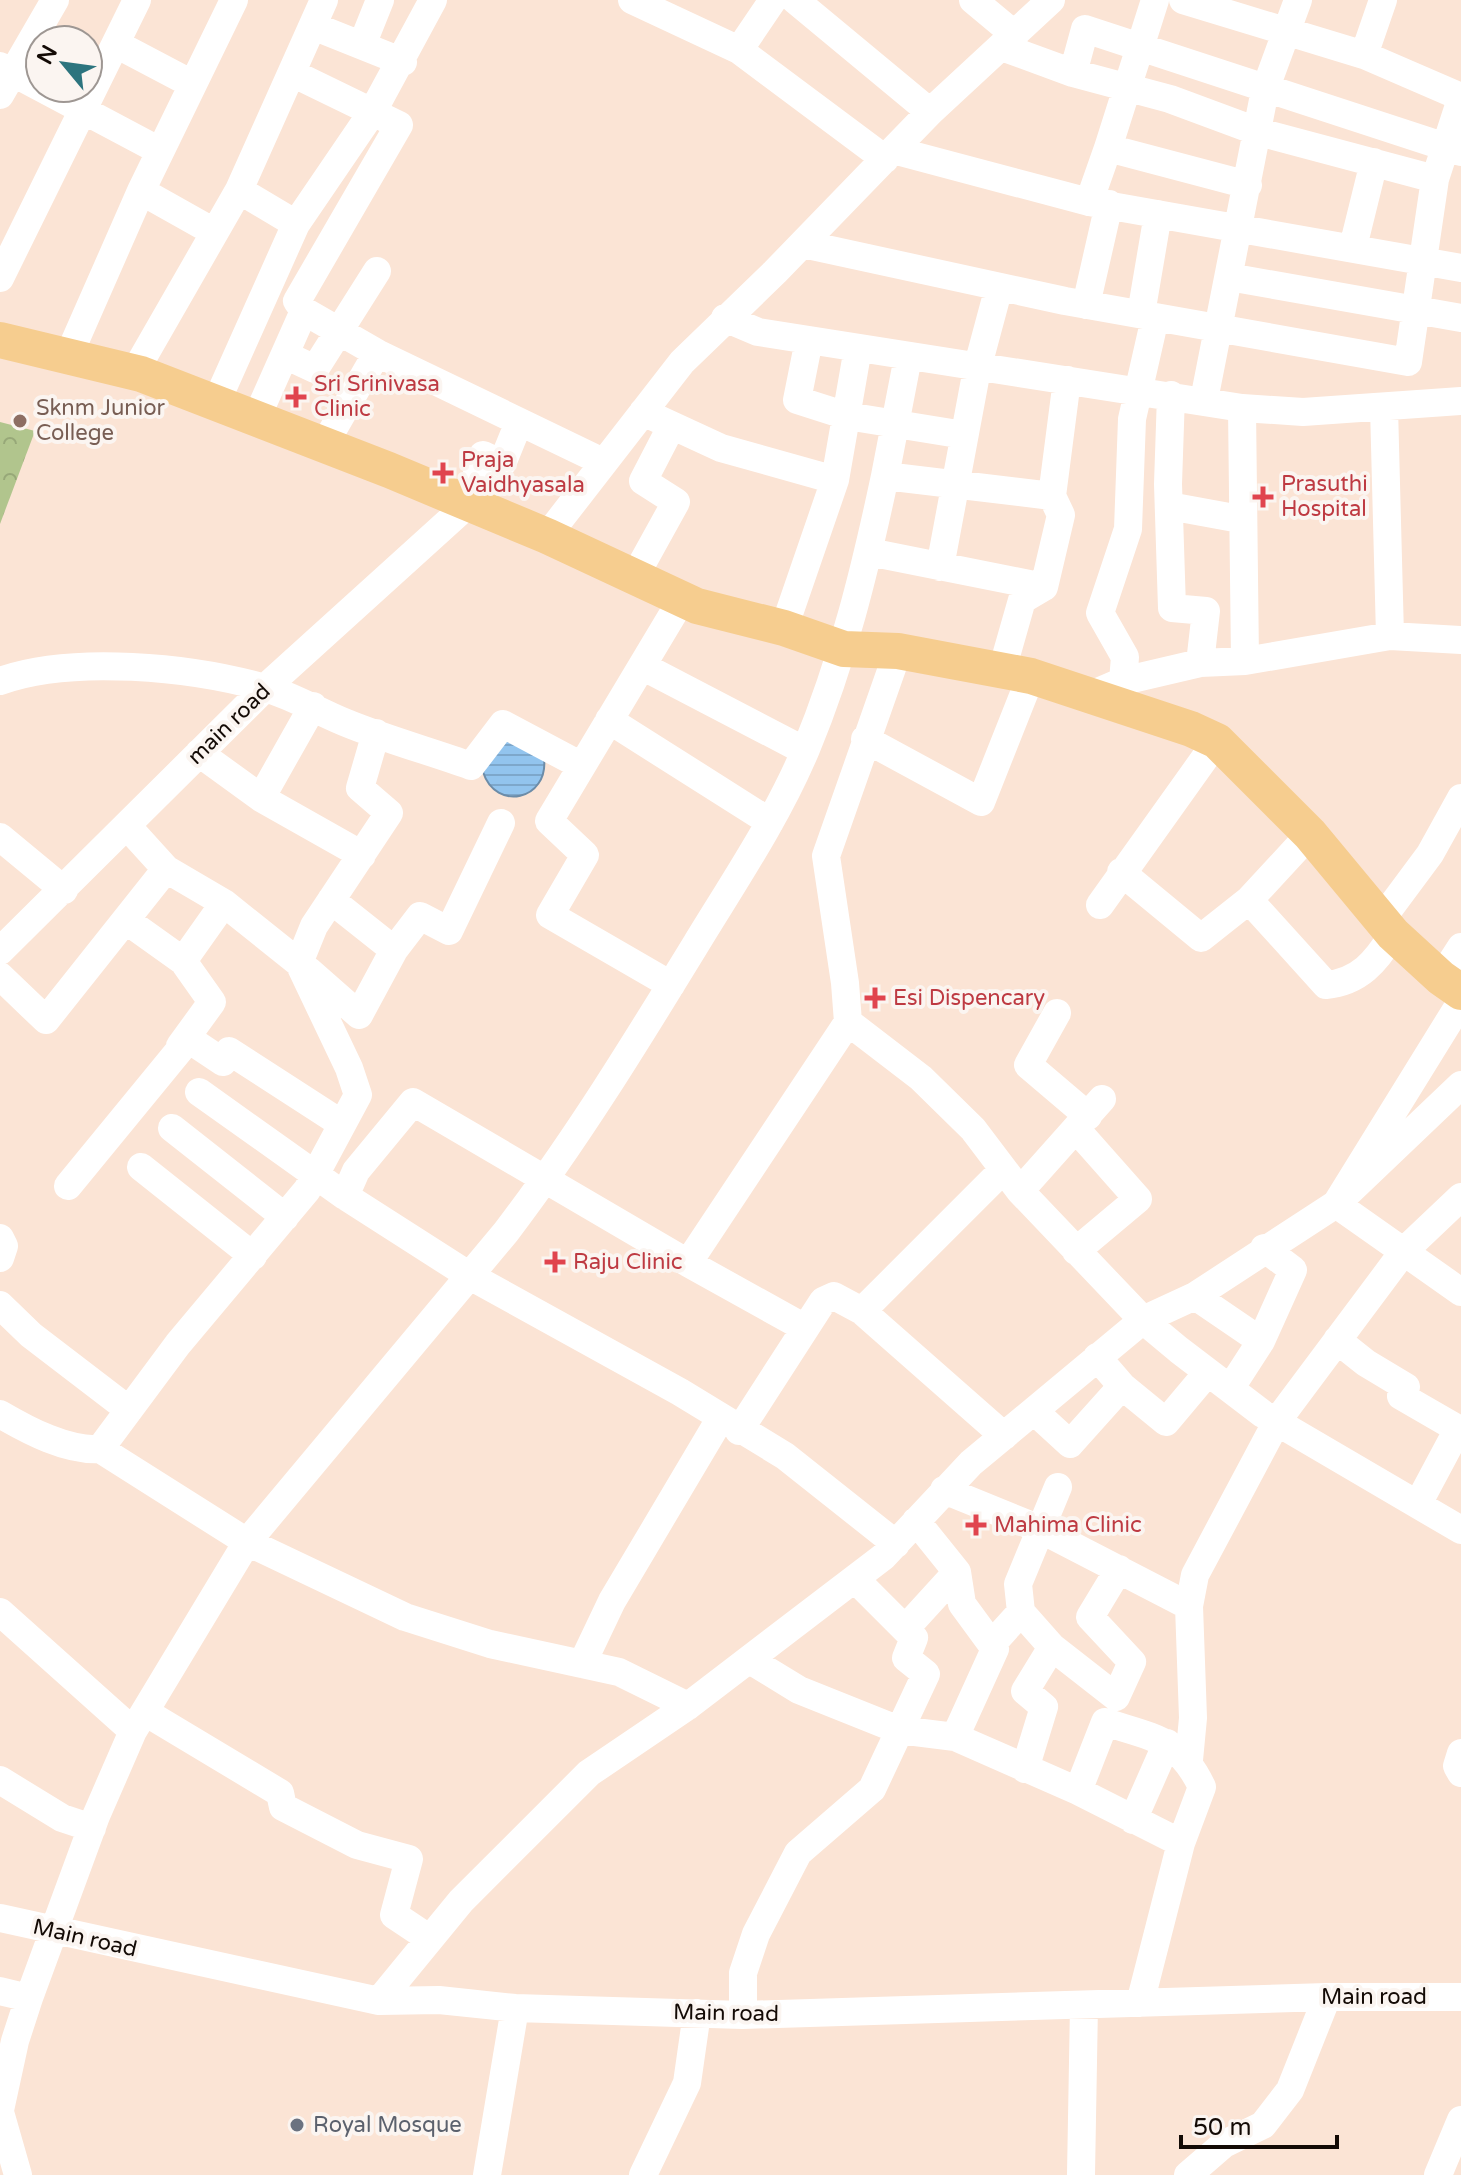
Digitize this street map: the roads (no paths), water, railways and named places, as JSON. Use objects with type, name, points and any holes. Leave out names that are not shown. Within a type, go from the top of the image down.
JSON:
[{"type":"main road","points":[[0,340],[134,373],[216,403],[547,536],[682,599],[844,649],[898,651],[1017,673],[1151,713],[1217,741],[1310,834],[1387,927],[1454,991]]},
{"type":"street","points":[[55,0],[3,78],[85,112],[160,151]]},
{"type":"street","points":[[0,278],[85,112],[137,0]]},
{"type":"street","points":[[68,357],[141,191],[234,0]]},
{"type":"street","points":[[362,45],[380,0]]},
{"type":"street","points":[[216,403],[296,224],[403,62],[433,0]]},
{"type":"street","points":[[632,0],[739,50],[889,155],[1099,203],[1461,268]]},
{"type":"street","points":[[739,50],[773,0]]},
{"type":"street","points":[[795,0],[930,112]]},
{"type":"street","points":[[973,0],[1008,41],[1073,73],[1170,99],[1259,132],[1435,179]]},
{"type":"street","points":[[547,536],[682,362],[803,244],[930,112],[1051,0]]},
{"type":"street","points":[[1086,305],[1108,148],[1155,0]]},
{"type":"street","points":[[803,244],[1086,305],[1408,362],[1420,260],[1435,179],[1454,149],[1461,98],[1364,55],[1183,0]]},
{"type":"street","points":[[1204,400],[1265,90],[1298,0]]},
{"type":"street","points":[[1364,55],[1383,0]]},
{"type":"street","points":[[134,373],[239,190],[319,13],[362,45],[403,62]]},
{"type":"street","points":[[1073,73],[1085,29],[1454,149]]},
{"type":"street","points":[[118,45],[192,84]]},
{"type":"street","points":[[1170,99],[1182,61]]},
{"type":"street","points":[[294,74],[399,125],[297,301],[304,311],[377,353],[603,462]]},
{"type":"street","points":[[354,138],[381,152]]},
{"type":"street","points":[[1108,148],[1248,185]]},
{"type":"street","points":[[1353,247],[1374,162]]},
{"type":"street","points":[[239,190],[296,224]]},
{"type":"street","points":[[141,191],[214,232]]},
{"type":"street","points":[[1123,681],[1125,657],[1100,613],[1128,529],[1129,468],[1158,214]]},
{"type":"street","points":[[285,355],[315,369],[377,271]]},
{"type":"street","points":[[1229,277],[1461,318]]},
{"type":"street","points":[[940,567],[977,369],[999,287]]},
{"type":"street","points":[[256,419],[304,311]]},
{"type":"street","points":[[725,318],[758,332],[977,369],[1138,389],[1242,408],[1303,412],[1384,407],[1460,392]]},
{"type":"street","points":[[809,340],[797,400],[847,416],[894,426],[964,435]]},
{"type":"street","points":[[784,628],[835,480],[858,348]]},
{"type":"street","points":[[324,445],[377,353]]},
{"type":"street","points":[[18,2175],[0,2111],[15,2041],[92,1828],[139,1721],[247,1542],[470,1276],[544,1182],[671,985],[770,822],[805,751],[844,649],[869,552],[908,357]]},
{"type":"street","points":[[865,739],[981,802],[1017,673],[1022,600],[1044,587],[1061,515],[1052,496],[1067,380]]},
{"type":"street","points":[[1171,395],[1169,506],[1172,608],[1206,611],[1200,663]]},
{"type":"street","points":[[1384,407],[1390,636]]},
{"type":"street","points":[[1242,408],[1240,519],[1245,661]]},
{"type":"street","points":[[643,412],[721,448],[835,480]]},
{"type":"street","points":[[467,505],[483,455],[502,464],[519,422]]},
{"type":"street","points":[[634,578],[676,502],[643,481],[671,427]]},
{"type":"street","points":[[885,476],[955,487],[1052,496]]},
{"type":"street","name":"main road","points":[[0,951],[265,688],[467,505]]},
{"type":"street","points":[[1169,506],[1240,519]]},
{"type":"street","points":[[869,552],[1044,587]]},
{"type":"street","points":[[671,985],[550,915],[585,855],[549,821],[682,599]]},
{"type":"street","points":[[1088,696],[1123,681],[1200,663],[1245,661],[1390,636],[1461,640]]},
{"type":"street","points":[[688,1263],[848,1022],[826,856],[898,651]]},
{"type":"street","points":[[642,666],[805,751]]},
{"type":"street","points":[[0,681],[23,673],[92,668],[180,672],[265,688],[376,733],[471,766],[503,724],[582,766]]},
{"type":"street","points":[[261,798],[313,706]]},
{"type":"street","points":[[609,720],[770,822]]},
{"type":"street","points":[[100,1449],[178,1344],[285,1217],[314,1177],[358,1095],[349,1068],[299,963],[314,926],[389,813],[360,788],[376,733]]},
{"type":"street","points":[[1100,905],[1217,741]]},
{"type":"street","points":[[199,753],[261,798],[362,855]]},
{"type":"street","points":[[1249,900],[1326,985],[1347,983],[1383,951],[1387,927],[1461,798]]},
{"type":"street","points":[[127,826],[166,869],[224,903],[359,1015],[394,950],[420,916],[449,931],[501,823]]},
{"type":"street","points":[[1121,872],[1201,938],[1249,900],[1310,834]]},
{"type":"street","points":[[0,837],[64,890]]},
{"type":"street","points":[[0,976],[46,1020],[166,869]]},
{"type":"street","points":[[331,900],[394,950]]},
{"type":"street","points":[[183,961],[224,903]]},
{"type":"street","points":[[68,1186],[183,1044],[212,1002],[183,961],[127,921]]},
{"type":"street","points":[[1336,1204],[1454,991],[1461,947]]},
{"type":"street","points":[[1057,1013],[1028,1065],[1089,1115],[1138,1199],[1076,1251]]},
{"type":"street","points":[[848,1022],[921,1078],[973,1129],[1012,1181],[1143,1320],[1277,1421],[1461,1530]]},
{"type":"street","points":[[183,1044],[223,1062],[229,1051],[342,1124]]},
{"type":"street","points":[[379,2001],[461,1901],[589,1773],[688,1706],[855,1579],[896,1544],[944,1490],[1004,1436],[1143,1320],[1195,1296],[1264,1248],[1336,1204],[1461,1085]]},
{"type":"street","points":[[199,1092],[314,1177],[470,1276],[680,1392],[729,1425],[785,1456],[896,1544]]},
{"type":"street","points":[[345,1196],[356,1171],[413,1102],[544,1182],[805,1328]]},
{"type":"street","points":[[862,1311],[1089,1115]]},
{"type":"street","points":[[172,1128],[285,1217]]},
{"type":"street","points":[[141,1167],[253,1256]]},
{"type":"street","points":[[1133,1820],[1178,1752],[1193,1718],[1189,1606],[1195,1575],[1277,1421],[1404,1251],[1461,1197]]},
{"type":"street","points":[[1336,1204],[1461,1292]]},
{"type":"street","points":[[0,1238],[4,1246],[0,1258]]},
{"type":"street","points":[[1097,1357],[1122,1386],[1166,1422],[1219,1380],[1261,1341],[1293,1270],[1264,1248]]},
{"type":"street","points":[[582,1664],[612,1601],[729,1425],[828,1297],[834,1296],[862,1311],[1004,1436]]},
{"type":"street","points":[[1195,1296],[1261,1341]]},
{"type":"street","points":[[5,1321],[129,1410]]},
{"type":"street","points":[[1337,1340],[1366,1363],[1406,1387],[1401,1396],[1460,1430],[1418,1504]]},
{"type":"street","points":[[1034,1411],[1070,1444],[1122,1386]]},
{"type":"street","points":[[0,1414],[83,1450],[100,1449],[247,1542],[405,1617],[490,1644],[619,1672],[688,1706]]},
{"type":"street","points":[[1058,1487],[1018,1584],[1021,1612],[1052,1647],[1116,1697],[1132,1662],[1090,1617],[1119,1569]]},
{"type":"street","points":[[944,1490],[1040,1529],[1189,1606]]},
{"type":"street","points":[[916,1521],[957,1572],[962,1604],[995,1649],[955,1737]]},
{"type":"street","points":[[905,1629],[957,1572]]},
{"type":"street","points":[[743,2015],[743,1973],[756,1934],[798,1853],[872,1789],[926,1674],[906,1658],[914,1638],[855,1579]]},
{"type":"street","points":[[0,1612],[139,1721],[280,1793],[283,1807],[357,1845],[409,1859],[394,1915],[430,1939]]},
{"type":"street","points":[[992,1644],[1021,1612]]},
{"type":"street","points":[[1025,1769],[1044,1707],[1025,1691],[1052,1647]]},
{"type":"street","points":[[750,1660],[799,1690],[899,1730],[955,1737],[1078,1791],[1181,1843]]},
{"type":"street","points":[[1078,1791],[1105,1722],[1178,1752],[1202,1787],[1181,1843],[1140,2003]]},
{"type":"street","points":[[1461,1753],[1457,1766],[1461,1773]]},
{"type":"street","points":[[0,1780],[62,1818],[92,1828]]},
{"type":"street","name":"Main road","points":[[0,1918],[379,2001],[439,2000],[515,2008],[743,2015],[1327,1997],[1461,1997]]},
{"type":"street","points":[[0,1991],[29,1998]]},
{"type":"street","points":[[1188,2175],[1224,2144],[1263,2125],[1290,2090],[1327,1997]]},
{"type":"street","points":[[1081,2175],[1084,2005]]},
{"type":"street","points":[[487,2175],[515,2008]]},
{"type":"street","points":[[643,2175],[687,2083],[697,2013]]},
{"type":"street","points":[[1438,2175],[1461,2120]]},
{"type":"water","points":[[501,738],[544,758],[538,784],[520,796],[499,793],[483,772]]},
{"type":"place","name":"Sri Srinivasa Clinic","points":[[296,397]]},
{"type":"place","name":"Sknm Junior College","points":[[20,421]]},
{"type":"place","name":"Praja Vaidhyasala","points":[[443,473]]},
{"type":"place","name":"Prasuthi Hospital","points":[[1263,497]]},
{"type":"place","name":"Esi Dispencary","points":[[875,998]]},
{"type":"place","name":"Raju Clinic","points":[[555,1262]]},
{"type":"place","name":"Mahima Clinic","points":[[976,1525]]},
{"type":"place","name":"Royal Mosque","points":[[297,2125]]}]
